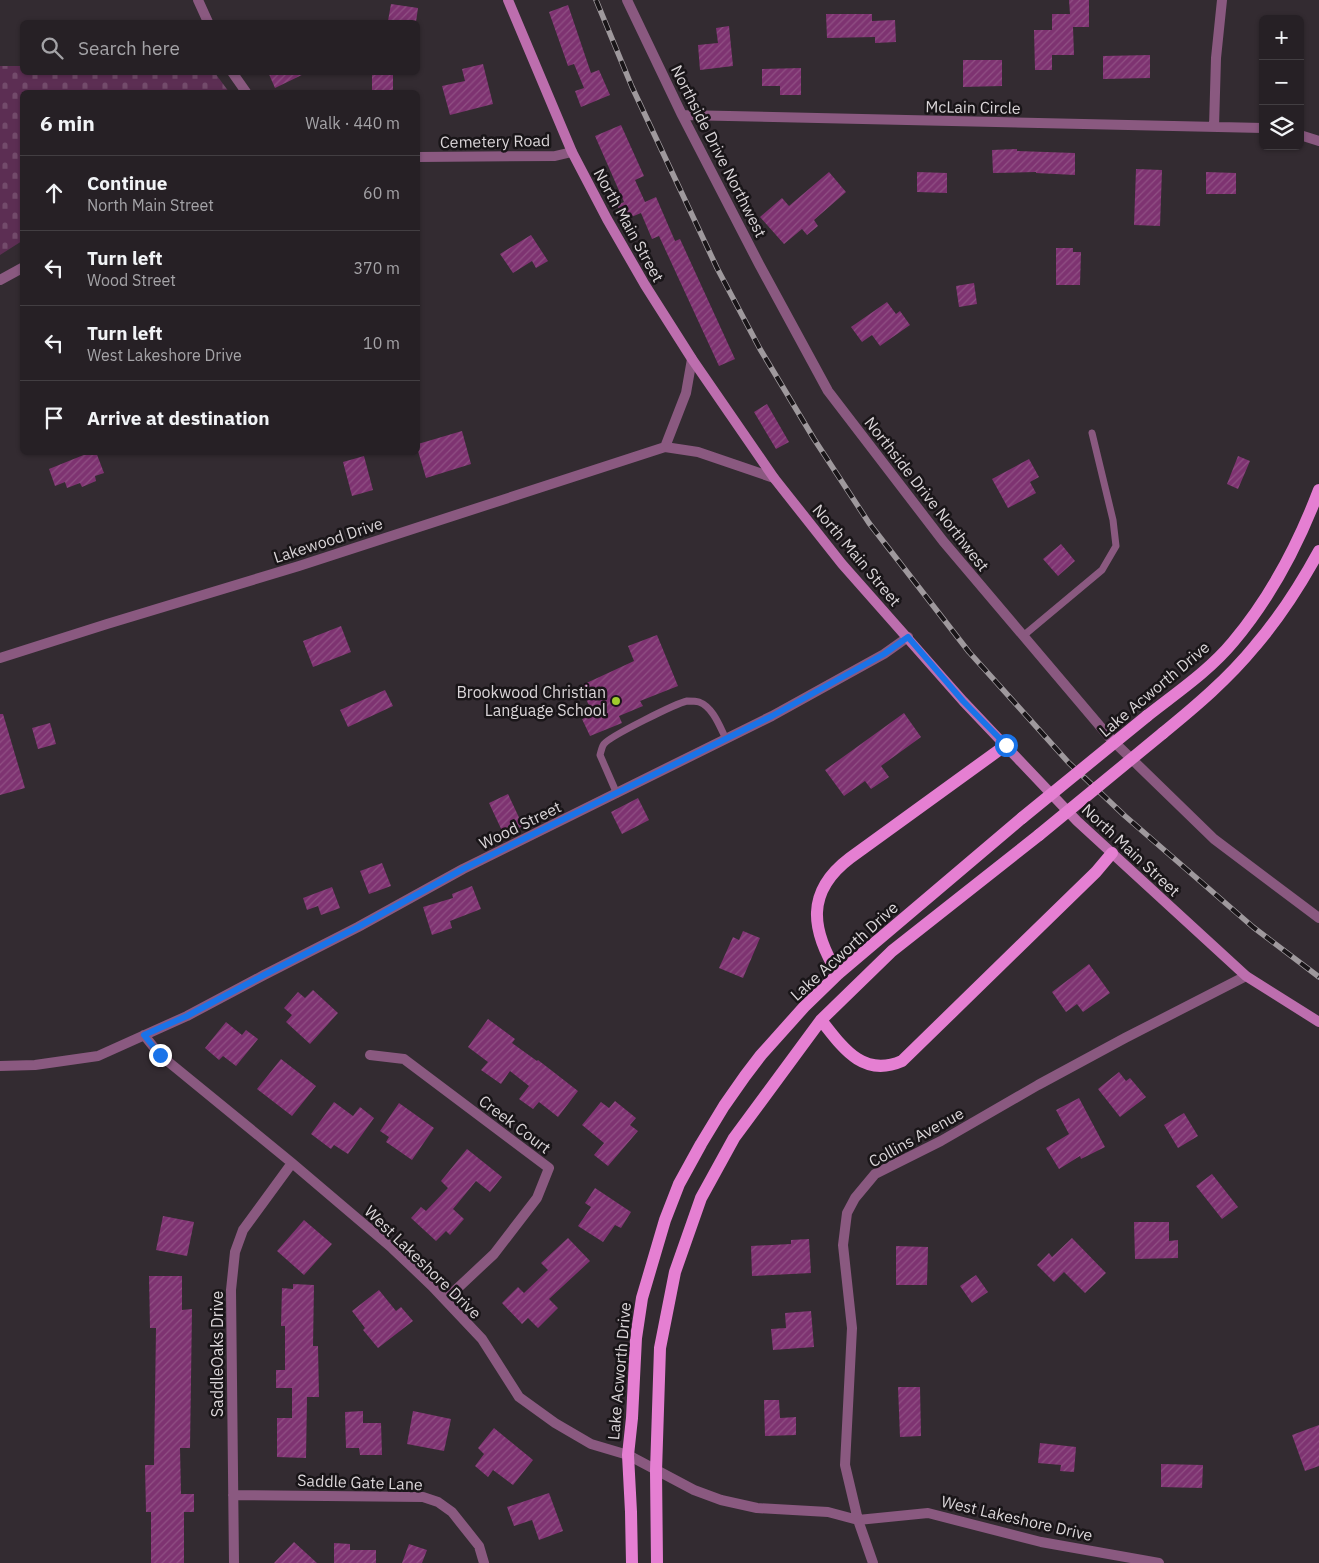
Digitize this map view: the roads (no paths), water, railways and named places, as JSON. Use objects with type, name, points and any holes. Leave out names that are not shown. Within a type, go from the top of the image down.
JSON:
[{"type":"main road","name":"North Main Street","points":[[508,0],[572,152],[645,286],[692,359],[774,478],[842,564],[963,701],[1077,821],[1246,976],[1319,1022]]},
{"type":"main road","name":"Lake Acworth Drive","points":[[632,1563],[628,1455],[636,1338],[642,1298],[664,1220],[679,1184],[714,1121],[745,1076],[788,1024],[838,974],[1022,818],[1213,662],[1233,642],[1263,601],[1287,562],[1319,490]]},
{"type":"main road","name":"Lake Acworth Drive","points":[[657,1563],[656,1471],[660,1348],[674,1272],[701,1198],[734,1138],[822,1020],[892,951],[1197,706],[1227,677],[1256,646],[1282,611],[1305,576],[1319,550]]},
{"type":"main road","points":[[838,974],[820,935],[817,920],[818,904],[827,880],[834,871],[850,858],[1006,745]]},
{"type":"main road","points":[[822,1020],[841,1046],[858,1060],[875,1066],[894,1065],[902,1061],[1096,872],[1112,853]]},
{"type":"street","points":[[198,0],[207,20]]},
{"type":"street","name":"Northside Drive Northwest","points":[[627,0],[682,115],[759,264],[828,391],[943,541],[1110,738],[1214,839],[1319,918]]},
{"type":"street","points":[[1214,127],[1216,58],[1222,0]]},
{"type":"street","points":[[234,75],[245,90]]},
{"type":"street","name":"McLain Circle","points":[[682,115],[1259,128]]},
{"type":"street","points":[[1304,136],[1319,142]]},
{"type":"street","name":"Cemetery Road","points":[[420,157],[555,156],[572,152]]},
{"type":"street","points":[[0,280],[20,269]]},
{"type":"street","points":[[664,447],[686,393],[692,359]]},
{"type":"street","name":"Lakewood Drive","points":[[0,658],[299,566],[664,447],[698,452],[774,478]]},
{"type":"street","name":"Wood Street","points":[[144,1035],[187,1016],[358,927],[463,869],[772,716],[884,654],[908,637]]},
{"type":"street","name":"Collins Avenue","points":[[873,1563],[858,1520],[845,1465],[852,1328],[843,1245],[847,1212],[855,1198],[875,1174],[940,1141],[1116,1043],[1246,976]]},
{"type":"street","points":[[0,1066],[35,1065],[98,1056],[144,1035]]},
{"type":"street","name":"West Lakeshore Drive","points":[[144,1035],[160,1055],[392,1248],[446,1299],[482,1340],[519,1397],[555,1423],[592,1444],[628,1455],[694,1490],[730,1502],[757,1508],[828,1512],[858,1520],[928,1513],[1041,1542],[1159,1563]]},
{"type":"street","name":"Creek Court","points":[[370,1055],[404,1059],[549,1168],[537,1198],[494,1254],[446,1299]]},
{"type":"street","name":"SaddleOaks Drive","points":[[234,1563],[231,1290],[235,1252],[243,1230],[292,1163]]},
{"type":"street","name":"Saddle Gate Lane","points":[[233,1495],[423,1497],[438,1502],[452,1512],[479,1546],[484,1563]]},
{"type":"lane","points":[[1023,636],[1102,570],[1116,546],[1113,520],[1092,433]]},
{"type":"lane","points":[[617,794],[600,755],[604,744],[615,736],[660,713],[687,701],[698,701],[705,706],[716,720],[726,739]]},
{"type":"railway","points":[[596,0],[632,87],[717,268],[760,349],[814,439],[869,523],[969,652],[1069,763],[1125,816],[1253,927],[1319,977]]},
{"type":"place","name":"Brookwood Christian Language School","points":[[616,701]]}]
